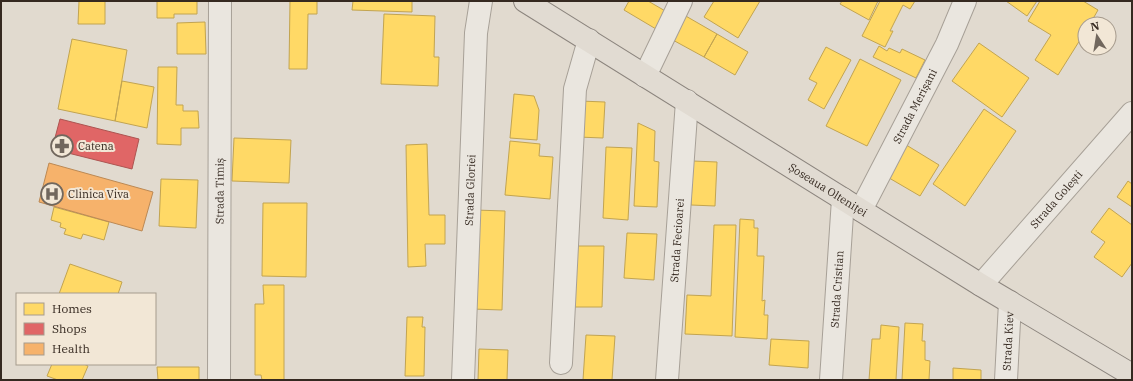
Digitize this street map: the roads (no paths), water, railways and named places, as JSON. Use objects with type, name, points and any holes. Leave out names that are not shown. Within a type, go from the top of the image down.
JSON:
[{"type":"main road","name":"Șoseaua Olteniței","points":[[526,1],[981,285],[1132,375]]},
{"type":"street","name":"Strada Timiș","points":[[218,380],[220,1]]},
{"type":"street","name":"Strada Gloriei","points":[[463,380],[476,33],[481,1]]},
{"type":"street","points":[[645,76],[682,1]]},
{"type":"street","name":"Strada Merișani","points":[[861,210],[947,44],[965,1]]},
{"type":"street","points":[[561,364],[575,89],[589,40]]},
{"type":"street","name":"Strada Fecioarei","points":[[668,380],[687,102]]},
{"type":"street","name":"Strada Golești","points":[[981,285],[1132,113]]},
{"type":"street","name":"Strada Cristian","points":[[830,380],[843,199]]},
{"type":"street","name":"Strada Kiev","points":[[1006,380],[1010,302]]},
{"type":"place","name":"Catena","points":[[62,146]]},
{"type":"place","name":"Clinica Viva","points":[[52,194]]}]
